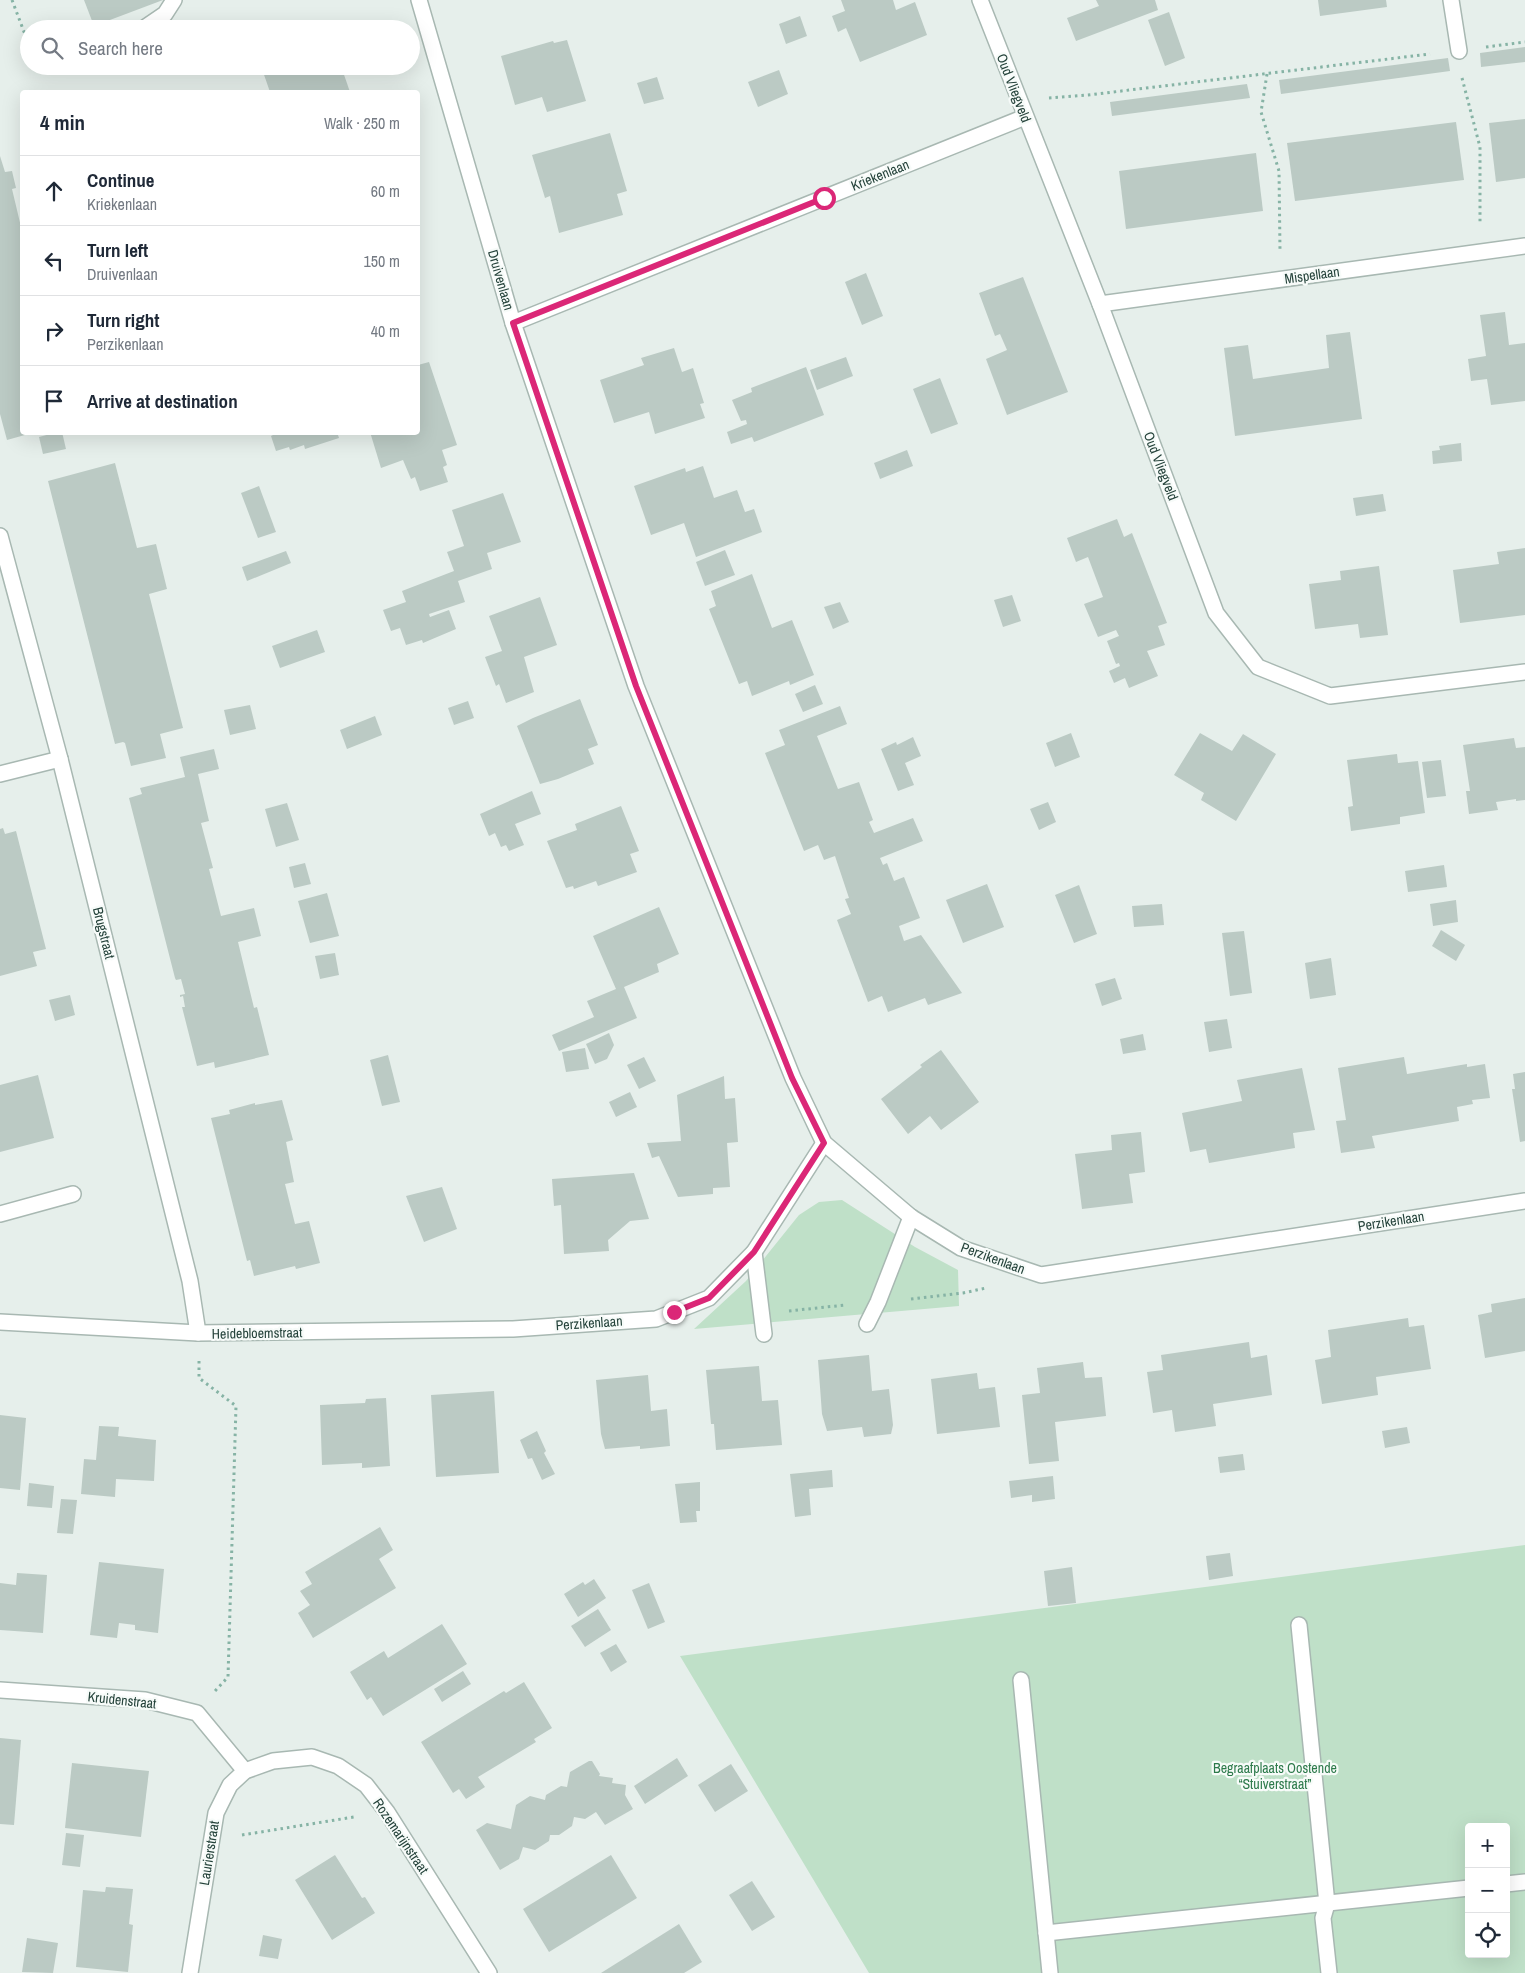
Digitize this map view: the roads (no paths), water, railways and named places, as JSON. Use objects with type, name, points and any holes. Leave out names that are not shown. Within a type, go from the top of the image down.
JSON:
[{"type":"street","points":[[156,20],[165,14],[174,0]]},
{"type":"street","name":"Druivenlaan","points":[[420,0],[513,323],[636,686],[792,1078],[824,1143]]},
{"type":"street","name":"Oud Vliegveld","points":[[980,0],[1100,304],[1216,613],[1258,667],[1330,696],[1525,672]]},
{"type":"street","points":[[1451,0],[1459,50]]},
{"type":"street","name":"Kriekenlaan","points":[[513,323],[1025,117]]},
{"type":"street","name":"Mispellaan","points":[[1100,304],[1525,246]]},
{"type":"street","name":"Brugstraat","points":[[0,536],[60,759],[190,1281],[198,1333]]},
{"type":"street","points":[[0,774],[60,759]]},
{"type":"street","name":"Perzikenlaan","points":[[513,1329],[656,1319],[709,1298],[754,1252],[824,1143],[911,1217],[961,1248],[1041,1275],[1525,1201]]},
{"type":"street","points":[[0,1214],[73,1194]]},
{"type":"street","points":[[867,1324],[878,1302],[911,1217]]},
{"type":"street","points":[[754,1252],[764,1334]]},
{"type":"street","name":"Heidebloemstraat","points":[[0,1322],[198,1333],[513,1329]]},
{"type":"street","points":[[1299,1625],[1327,1904],[1323,1918],[1329,1973]]},
{"type":"street","points":[[1021,1680],[1050,1973]]},
{"type":"street","name":"Kruidenstraat","points":[[0,1690],[145,1700],[197,1713],[245,1771]]},
{"type":"street","name":"Rozemarijnstraat","points":[[272,1761],[312,1757],[338,1766],[366,1785],[387,1812],[489,1973]]},
{"type":"street","name":"Laurierstraat","points":[[190,1973],[216,1813],[230,1786],[245,1771],[272,1761]]},
{"type":"street","points":[[1510,1884],[1525,1882]]},
{"type":"street","points":[[1046,1933],[1465,1888]]},
{"type":"park label","name":"Begraafplaats Oostende “Stuiverstraat”","points":[[1275,1776]]}]
